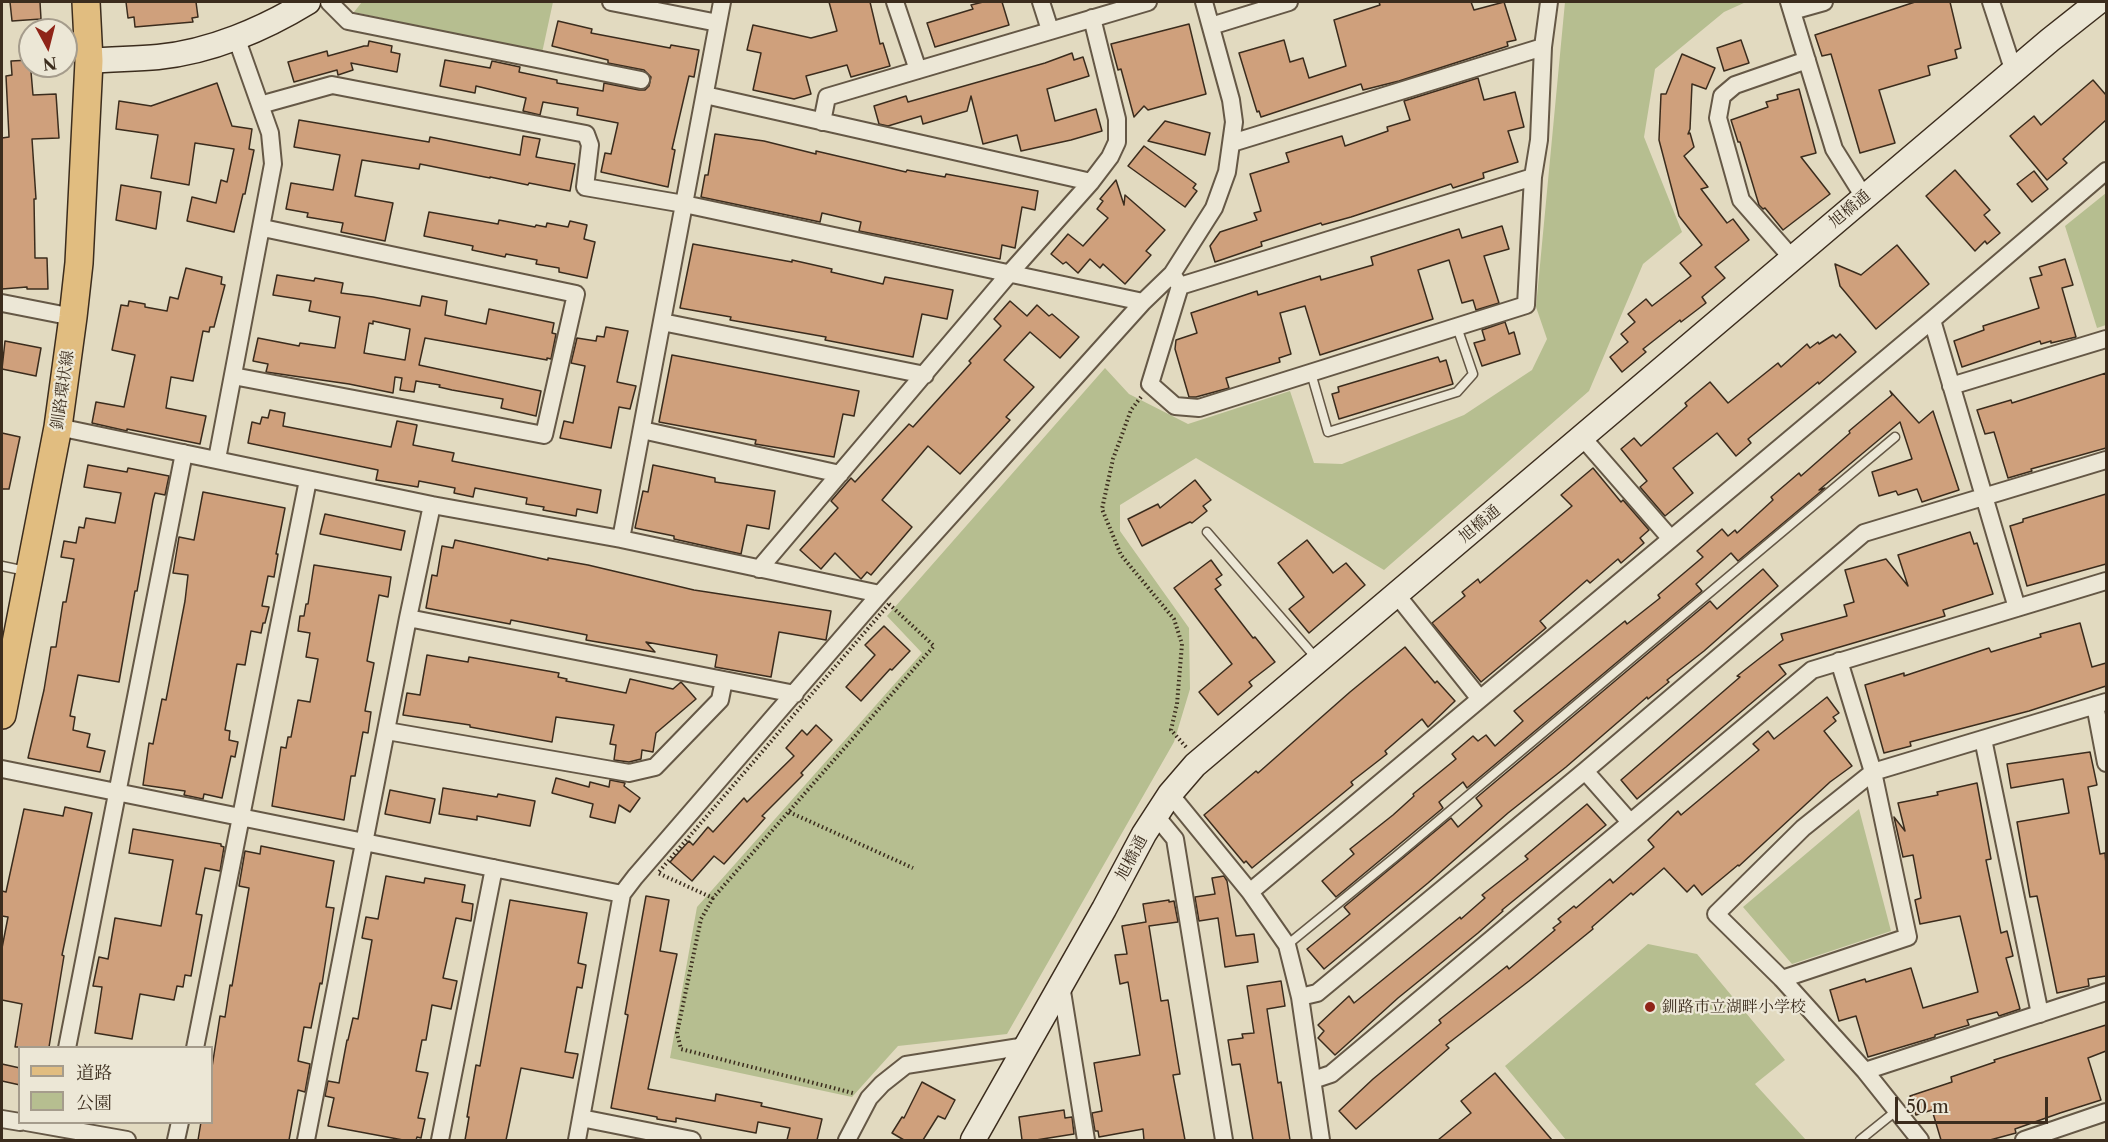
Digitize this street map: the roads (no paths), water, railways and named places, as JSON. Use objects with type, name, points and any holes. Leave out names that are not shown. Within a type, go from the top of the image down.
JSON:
[{"type":"main road","name":"釧路環状線","points":[[2,715],[4,685],[30,572],[58,427],[73,317],[79,262],[89,61],[86,2]]},
{"type":"street","points":[[89,61],[159,57],[207,46],[236,37],[286,15],[308,2]]},
{"type":"street","points":[[329,2],[348,21],[641,81]]},
{"type":"street","points":[[611,2],[718,24]]},
{"type":"street","points":[[621,538],[722,2]]},
{"type":"street","points":[[895,2],[918,70]]},
{"type":"street","points":[[1041,2],[1050,30]]},
{"type":"street","points":[[822,122],[827,97],[1148,2]]},
{"type":"street","points":[[1204,2],[1231,100],[1234,122],[1232,143],[1227,172],[1214,208],[1176,280],[1150,384],[1175,406],[1199,408],[1526,305],[1533,177],[1539,140],[1543,47],[1549,2]]},
{"type":"street","points":[[1212,26],[1289,2]]},
{"type":"street","points":[[1824,2],[1791,6],[1834,149],[1864,197]]},
{"type":"street","points":[[1991,2],[2014,72]]},
{"type":"street","name":"旭橋通","points":[[973,1140],[1156,816],[1170,794],[1195,765],[1864,197],[2098,2]]},
{"type":"street","points":[[759,569],[1110,157],[1117,142],[1117,119],[1092,18]]},
{"type":"street","points":[[217,459],[263,228],[273,164],[270,133],[236,37]]},
{"type":"street","points":[[1232,143],[1543,47]]},
{"type":"street","points":[[1792,258],[1741,200],[1718,118],[1722,96],[1736,85],[1807,60]]},
{"type":"street","points":[[261,105],[332,85],[586,134],[590,145],[585,187],[684,204],[1143,302]]},
{"type":"street","points":[[705,95],[1091,182]]},
{"type":"street","points":[[1250,892],[1932,320],[2106,171]]},
{"type":"street","points":[[577,1140],[622,894],[880,594],[1143,302],[1176,280],[1533,177]]},
{"type":"street","points":[[233,376],[544,435],[576,294],[263,228]]},
{"type":"street","points":[[2,303],[73,317]]},
{"type":"street","points":[[1932,320],[2017,608]]},
{"type":"street","points":[[662,322],[925,375]]},
{"type":"street","points":[[1951,386],[2106,339]]},
{"type":"street","points":[[58,427],[432,505],[621,538],[880,594]]},
{"type":"street","points":[[642,430],[840,474]]},
{"type":"street","points":[[1582,437],[1671,539]]},
{"type":"street","points":[[67,1046],[184,453]]},
{"type":"street","points":[[1300,997],[1317,993],[1586,771],[1864,533],[2106,460]]},
{"type":"street","points":[[195,1046],[308,480]]},
{"type":"street","points":[[306,1140],[432,505]]},
{"type":"street","points":[[1312,1080],[1331,1074],[1812,670],[2106,581]]},
{"type":"street","points":[[1396,594],[1480,699]]},
{"type":"street","points":[[408,618],[795,694]]},
{"type":"street","points":[[1782,979],[1908,937],[1873,772],[1839,660]]},
{"type":"street","points":[[387,731],[629,773],[655,767],[720,700],[724,680]]},
{"type":"street","points":[[1920,1140],[1865,1071],[1782,979],[1716,914],[1803,828],[1873,772],[2101,704],[2106,763]]},
{"type":"street","points":[[1983,739],[2040,1014]]},
{"type":"street","points":[[2,769],[622,894]]},
{"type":"street","points":[[1586,771],[1630,822]]},
{"type":"street","points":[[1170,794],[1250,892],[1287,945],[1300,997],[1322,1140]]},
{"type":"street","points":[[1156,816],[1175,838],[1224,1140]]},
{"type":"street","points":[[440,1140],[494,868]]},
{"type":"street","points":[[1061,985],[1086,1140]]},
{"type":"street","points":[[1865,1071],[2106,992]]},
{"type":"street","points":[[847,1140],[869,1098],[906,1065],[1026,1046]]},
{"type":"street","points":[[2024,1140],[2059,1135],[2106,1112]]},
{"type":"street","points":[[581,1118],[692,1140]]},
{"type":"street","points":[[2,1119],[18,1122]]},
{"type":"street","points":[[52,1124],[127,1140]]},
{"type":"street","points":[[176,1140],[180,1124]]},
{"type":"lane","points":[[1311,373],[1328,432],[1456,392],[1473,374],[1457,327]]},
{"type":"lane","points":[[1287,945],[1895,437]]},
{"type":"lane","points":[[1207,532],[1319,660]]},
{"type":"lane","points":[[2,566],[30,572]]},
{"type":"lane","points":[[1860,1140],[1896,1111]]},
{"type":"place","name":"釧路市立湖畔小学校","points":[[1650,1007]]}]
